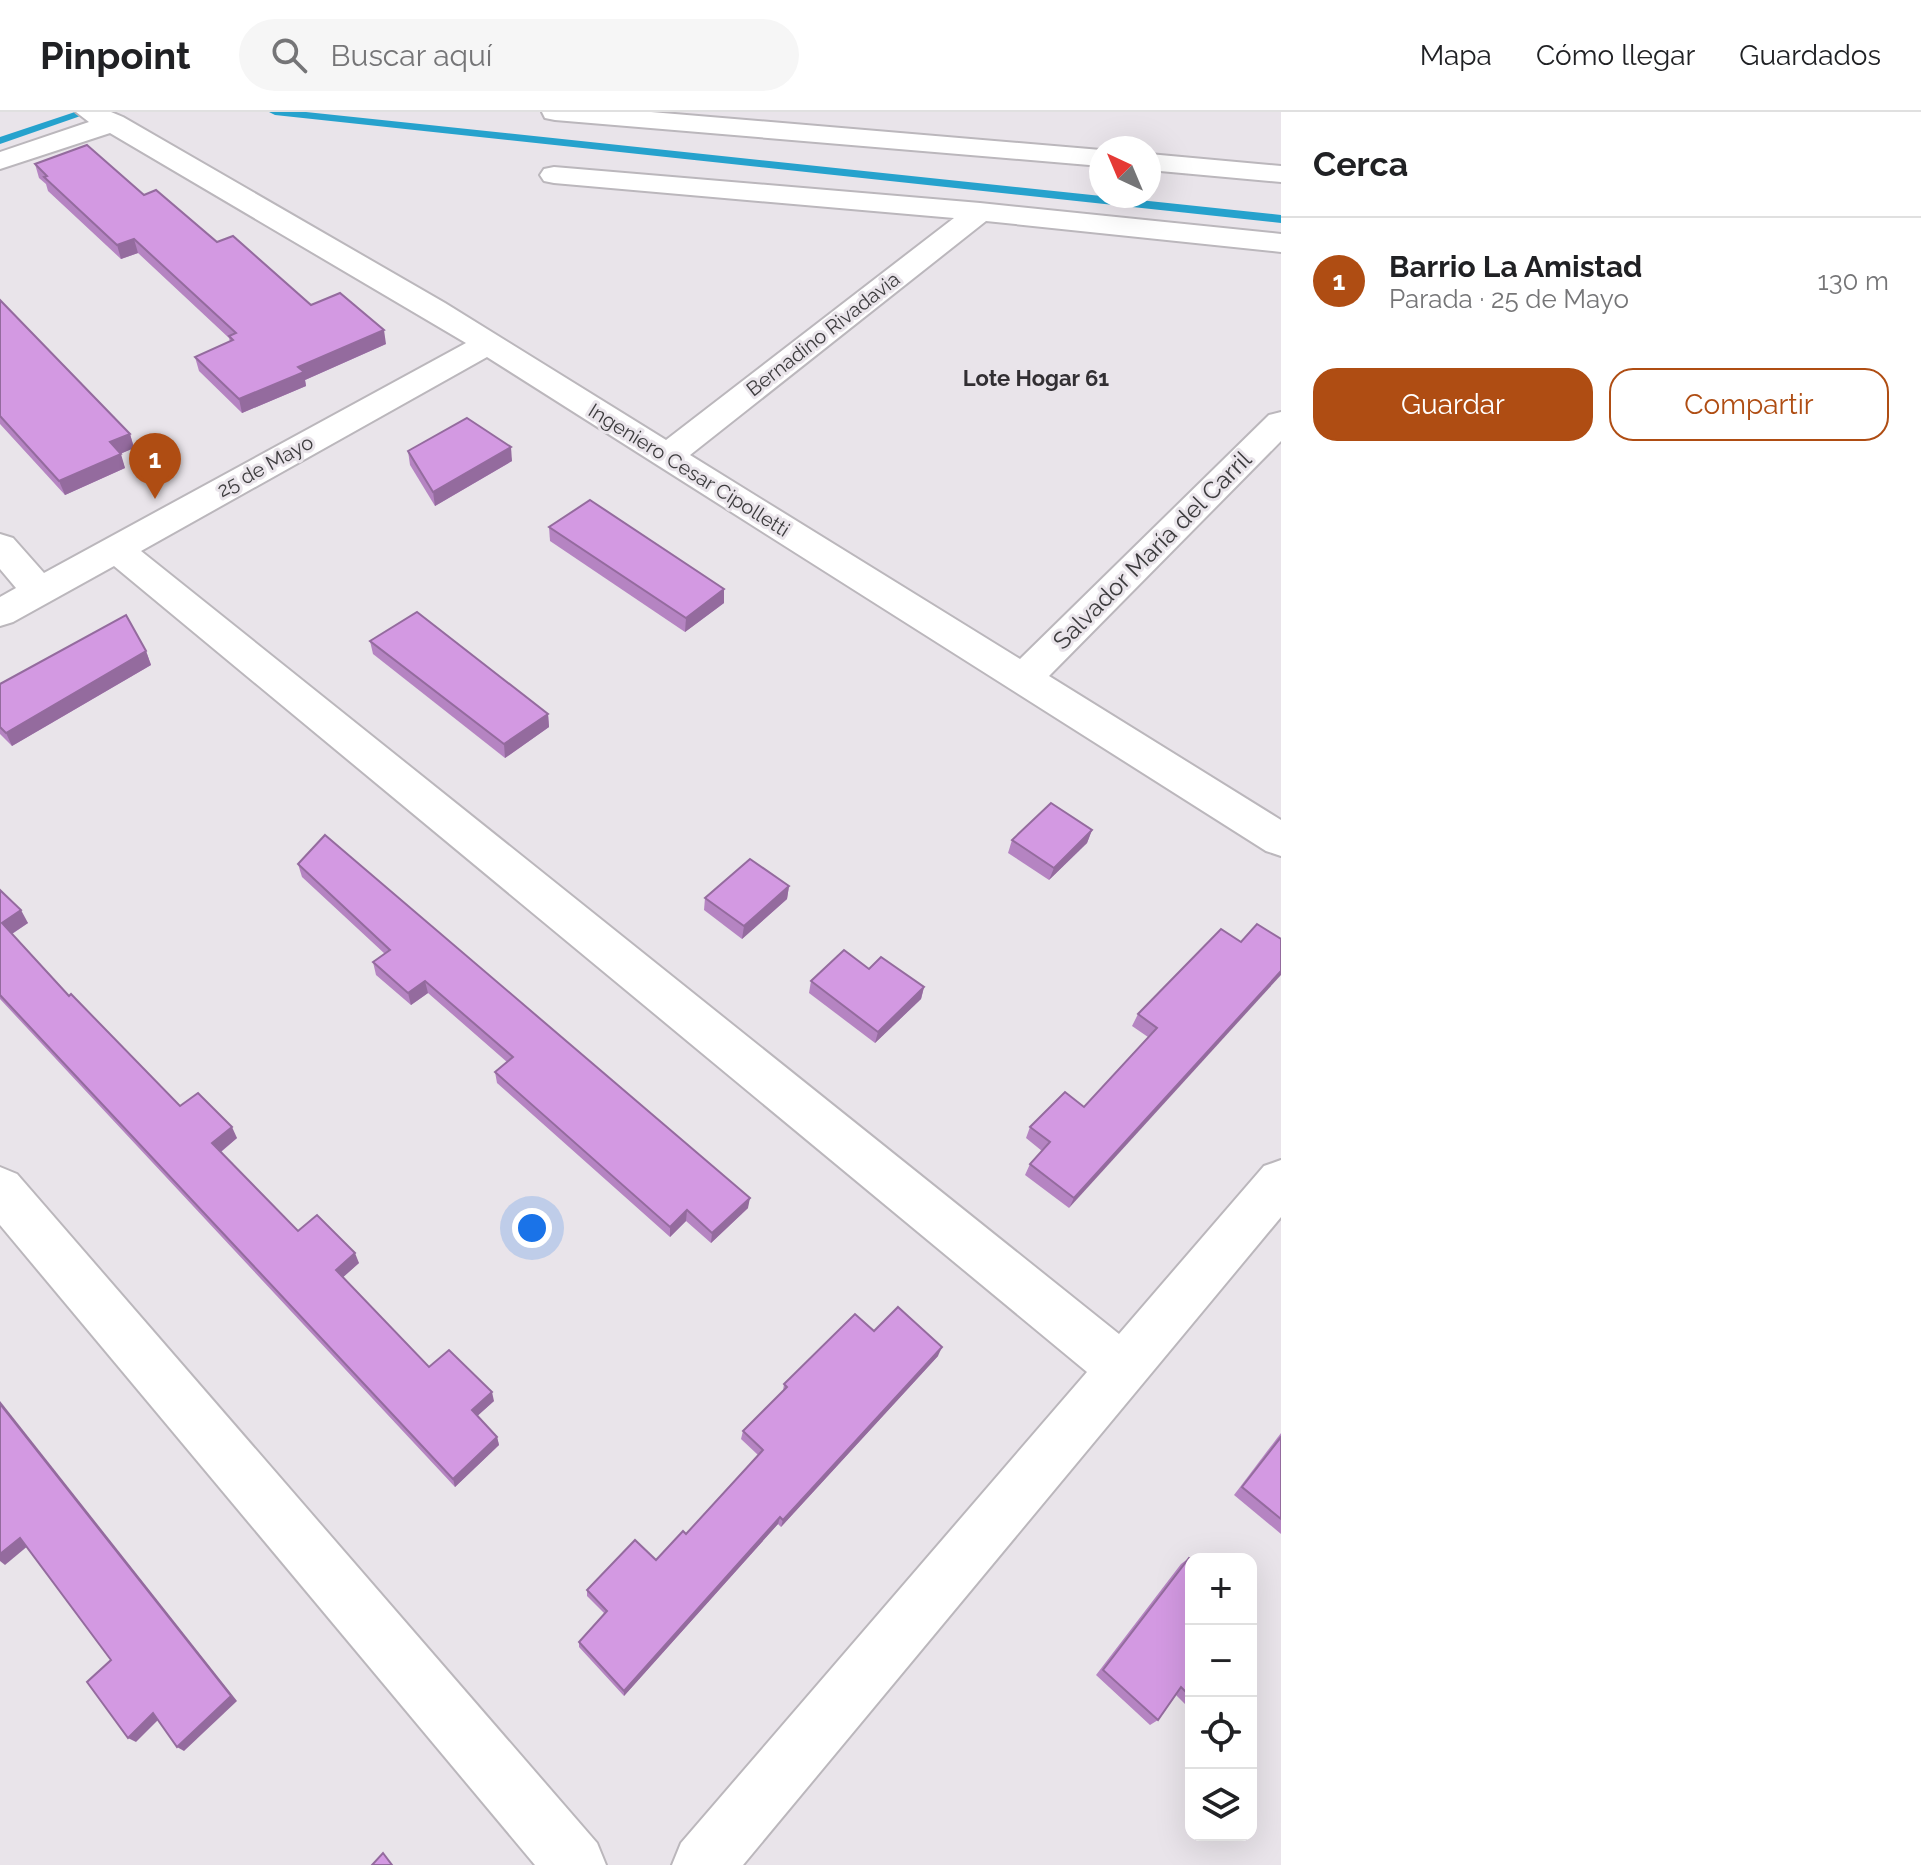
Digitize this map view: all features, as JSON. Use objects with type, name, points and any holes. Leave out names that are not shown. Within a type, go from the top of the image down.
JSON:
[{"type":"street","points":[[555,112],[1089,157]]},
{"type":"street","points":[[857,137],[896,112]]},
{"type":"street","points":[[0,161],[97,116]]},
{"type":"street","name":"Ingeniero Cesar Cipolletti","points":[[97,116],[488,344],[1281,840]]},
{"type":"street","points":[[1161,163],[1281,174]]},
{"type":"street","points":[[554,175],[980,212],[1281,243]]},
{"type":"street","name":"Bernadino Rivadavia","points":[[667,456],[980,212]]},
{"type":"street","name":"25 de Mayo","points":[[0,613],[488,344]]},
{"type":"street","name":"Salvador María del Carril","points":[[1023,679],[1281,422]]},
{"type":"street","points":[[0,546],[39,591]]},
{"type":"street","points":[[116,549],[1122,1369]]},
{"type":"street","points":[[703,1865],[1281,1181]]},
{"type":"street","points":[[0,1189],[575,1865]]},
{"type":"building","points":[[87,145],[144,195],[156,190],[217,242],[233,236],[311,305],[340,293],[384,330],[298,367],[304,372],[239,399],[195,357],[233,340],[229,336],[236,333],[134,239],[117,245],[44,177],[47,176],[35,164]]},
{"type":"building","points":[[0,300],[130,434],[110,442],[121,454],[59,481],[0,416]]},
{"type":"building","points":[[467,418],[511,447],[433,492],[408,451]]},
{"type":"building","points":[[590,500],[724,589],[686,618],[549,527]]},
{"type":"building","points":[[417,612],[548,714],[504,744],[370,641]]},
{"type":"building","points":[[126,615],[146,651],[6,733],[0,727],[0,684]]},
{"type":"building","points":[[1051,803],[1092,830],[1054,868],[1012,840]]},
{"type":"building","points":[[325,835],[750,1198],[712,1233],[687,1210],[670,1227],[495,1072],[513,1057],[425,981],[408,993],[373,962],[390,950],[298,864]]},
{"type":"building","points":[[750,859],[789,886],[744,926],[705,898]]},
{"type":"building","points":[[0,890],[21,910],[2,923],[69,996],[71,994],[180,1106],[198,1093],[232,1127],[212,1143],[298,1231],[317,1215],[355,1253],[336,1270],[429,1367],[449,1350],[492,1392],[472,1410],[497,1437],[453,1479],[0,995]]},
{"type":"building","points":[[1257,924],[1281,939],[1281,971],[1074,1198],[1030,1164],[1050,1142],[1030,1127],[1065,1092],[1084,1107],[1157,1028],[1138,1014],[1221,929],[1241,942]]},
{"type":"building","points":[[844,950],[869,969],[881,957],[924,987],[878,1032],[811,981]]},
{"type":"building","points":[[898,1307],[942,1347],[783,1520],[780,1517],[624,1691],[579,1642],[607,1611],[587,1590],[635,1540],[656,1560],[683,1531],[686,1534],[763,1450],[743,1431],[787,1387],[784,1384],[855,1314],[874,1331]]},
{"type":"building","points":[[0,1404],[231,1696],[177,1747],[153,1713],[128,1738],[87,1682],[111,1660],[20,1538],[0,1554]]},
{"type":"building","points":[[1281,1437],[1281,1519],[1242,1487]]},
{"type":"building","points":[[1185,1563],[1185,1691],[1181,1687],[1158,1720],[1103,1670]]},
{"type":"building","points":[[383,1853],[392,1865],[372,1865]]},
{"type":"waterway","points":[[0,141],[86,112]]},
{"type":"waterway","points":[[275,112],[1281,219]]},
{"type":"place","name":"Barrio La Amistad","points":[[155,499]]},
{"type":"district","name":"Lote Hogar 61","points":[[1036,378]]}]
